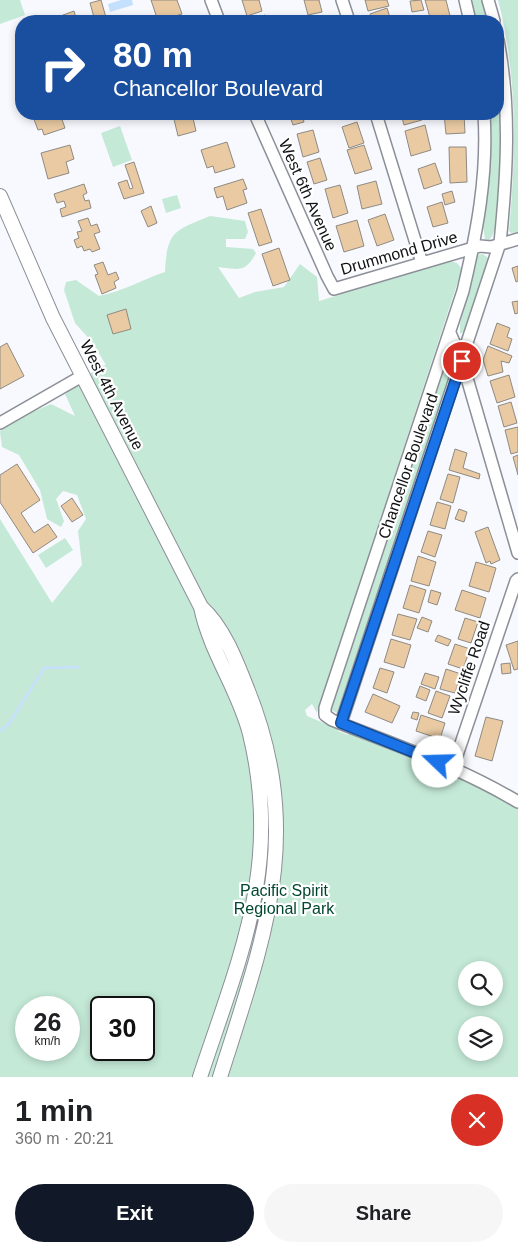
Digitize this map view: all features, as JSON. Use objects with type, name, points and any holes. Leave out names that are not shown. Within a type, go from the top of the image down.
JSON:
[{"type":"main road","name":"West 4th Avenue","points":[[0,196],[53,318],[201,607]]},
{"type":"main road","points":[[200,1077],[248,933],[258,883],[262,845],[262,811],[258,774],[250,734],[234,690],[205,627],[201,607]]},
{"type":"main road","points":[[201,607],[213,618],[220,630],[255,707],[270,763],[276,823],[275,882],[264,938],[220,1077]]},
{"type":"street","points":[[211,0],[217,15]]},
{"type":"street","points":[[342,0],[346,15]]},
{"type":"street","points":[[465,0],[469,15]]},
{"type":"street","points":[[488,0],[492,15]]},
{"type":"street","name":"Chancellor Boulevard","points":[[484,120],[485,160],[482,196],[473,248],[450,333],[325,708],[325,716],[341,723],[500,243],[506,188],[507,123],[504,95]]},
{"type":"street","name":"West 6th Avenue","points":[[258,120],[326,276],[334,289]]},
{"type":"street","points":[[378,120],[422,263]]},
{"type":"street","name":"Drummond Drive","points":[[334,289],[480,246],[491,247],[518,239]]},
{"type":"street","points":[[450,333],[462,361],[518,553]]},
{"type":"street","points":[[0,423],[82,376]]},
{"type":"street","name":"Wycliffe Road","points":[[453,768],[512,590],[518,580]]},
{"type":"street","points":[[341,723],[489,784],[518,802]]},
{"type":"green space","points":[[0,0],[20,0],[25,15],[15,15],[15,19],[0,24]]},
{"type":"green space","points":[[470,0],[482,0],[486,15],[474,15]]},
{"type":"green space","points":[[498,0],[518,0],[518,232],[511,233],[509,231],[514,115],[504,15],[502,15]]},
{"type":"green space","points":[[489,120],[500,120],[501,188],[499,211],[495,229],[489,240],[485,239],[483,226],[488,188]]},
{"type":"green space","points":[[120,126],[132,160],[113,167],[101,133]]},
{"type":"green space","points":[[177,195],[181,208],[166,213],[162,199]]},
{"type":"green space","name":"Pacific Spirit Regional Park","points":[[210,216],[245,221],[248,232],[245,239],[226,239],[226,247],[253,249],[256,253],[252,260],[240,269],[218,267],[239,298],[255,292],[284,287],[300,264],[317,277],[319,301],[450,261],[457,263],[462,269],[317,713],[312,704],[305,710],[307,716],[338,729],[338,731],[348,735],[349,731],[468,780],[518,808],[518,1077],[0,1077],[0,519],[52,603],[82,565],[78,531],[86,519],[77,495],[63,491],[56,499],[64,521],[61,527],[47,519],[40,490],[19,455],[2,447],[0,432],[3,425],[51,404],[75,416],[65,394],[100,366],[106,365],[92,342],[75,323],[64,290],[66,282],[76,280],[99,296],[165,272],[166,258],[171,240],[175,234],[188,225]]},
{"type":"green space","points":[[483,254],[488,258],[487,266],[466,330],[460,334],[460,324],[478,255]]},
{"type":"green space","points":[[449,355],[453,365],[337,713],[331,710],[333,697]]},
{"type":"green space","points":[[65,538],[73,550],[46,568],[38,555]]},
{"type":"water","points":[[121,0],[132,0],[133,5],[110,12],[108,4]]},
{"type":"building","points":[[101,0],[105,15],[93,15],[90,3]]},
{"type":"building","points":[[151,0],[177,0],[182,14],[179,15],[156,15]]},
{"type":"building","points":[[242,0],[259,0],[262,11],[247,15]]},
{"type":"building","points":[[304,0],[319,0],[322,12],[308,15]]},
{"type":"building","points":[[365,0],[387,0],[389,6],[368,11]]},
{"type":"building","points":[[421,0],[424,10],[412,12],[410,1]]},
{"type":"building","points":[[425,0],[446,0],[450,15],[429,15]]},
{"type":"building","points":[[387,8],[389,15],[370,15]]},
{"type":"building","points":[[74,11],[75,15],[63,15]]},
{"type":"building","points":[[34,120],[62,120],[65,128],[44,135],[42,129],[38,130]]},
{"type":"building","points":[[174,120],[193,120],[196,131],[178,136]]},
{"type":"building","points":[[291,120],[304,120],[304,122],[293,125]]},
{"type":"building","points":[[403,120],[422,120],[404,125]]},
{"type":"building","points":[[445,120],[464,120],[465,133],[446,134]]},
{"type":"building","points":[[357,122],[364,143],[349,148],[342,127]]},
{"type":"building","points":[[425,125],[431,150],[411,156],[405,131]]},
{"type":"building","points":[[313,130],[319,152],[303,157],[297,134]]},
{"type":"building","points":[[227,142],[235,167],[215,173],[213,166],[207,168],[201,150]]},
{"type":"building","points":[[70,145],[74,159],[66,162],[69,173],[48,179],[41,153]]},
{"type":"building","points":[[364,145],[372,169],[355,174],[347,150]]},
{"type":"building","points":[[449,147],[466,147],[467,182],[450,183]]},
{"type":"building","points":[[320,158],[327,180],[314,184],[307,162]]},
{"type":"building","points":[[134,162],[144,193],[124,199],[118,183],[127,180],[130,189],[133,188],[125,165]]},
{"type":"building","points":[[435,163],[442,183],[424,189],[418,169]]},
{"type":"building","points":[[243,179],[247,189],[243,190],[247,203],[227,210],[223,196],[217,198],[214,188]]},
{"type":"building","points":[[376,181],[382,204],[362,209],[357,186]]},
{"type":"building","points":[[84,184],[87,193],[83,195],[85,201],[89,200],[91,208],[62,217],[60,209],[66,207],[64,201],[57,203],[54,194]]},
{"type":"building","points":[[340,185],[348,213],[333,218],[325,189]]},
{"type":"building","points":[[452,191],[455,202],[445,205],[442,194]]},
{"type":"building","points":[[442,202],[448,223],[433,227],[427,207]]},
{"type":"building","points":[[151,206],[157,223],[148,227],[141,211]]},
{"type":"building","points":[[261,209],[272,242],[259,246],[248,213]]},
{"type":"building","points":[[385,214],[394,240],[377,246],[368,220]]},
{"type":"building","points":[[88,218],[91,226],[97,224],[100,232],[94,234],[100,249],[92,252],[90,249],[84,251],[82,246],[77,248],[74,240],[79,238],[77,232],[82,231],[78,221]]},
{"type":"building","points":[[357,220],[364,246],[344,252],[336,226]]},
{"type":"building","points":[[279,248],[290,280],[273,286],[262,254]]},
{"type":"building","points":[[103,262],[108,275],[116,272],[119,279],[114,282],[116,288],[102,294],[95,275],[98,274],[94,265]]},
{"type":"building","points":[[518,266],[518,281],[516,282],[512,268]]},
{"type":"building","points":[[518,301],[518,313],[515,314],[512,302]]},
{"type":"building","points":[[126,309],[131,329],[113,334],[107,315]]},
{"type":"building","points":[[497,323],[510,328],[507,337],[512,339],[508,351],[490,344]]},
{"type":"building","points":[[7,343],[24,376],[0,389],[0,347]]},
{"type":"building","points":[[488,346],[512,356],[509,363],[501,361],[503,372],[488,376],[483,360]]},
{"type":"building","points":[[509,375],[515,397],[497,403],[490,381]]},
{"type":"building","points":[[511,402],[517,423],[504,427],[498,406]]},
{"type":"building","points":[[518,427],[518,452],[511,454],[505,430]]},
{"type":"building","points":[[455,449],[467,453],[463,468],[480,474],[479,479],[449,470]]},
{"type":"building","points":[[518,455],[518,475],[513,457]]},
{"type":"building","points":[[17,464],[40,500],[21,513],[34,533],[48,524],[57,537],[33,553],[0,502],[0,475]]},
{"type":"building","points":[[448,474],[460,477],[453,503],[440,499]]},
{"type":"building","points":[[72,498],[83,515],[72,522],[61,506]]},
{"type":"building","points":[[437,502],[451,506],[445,529],[430,525]]},
{"type":"building","points":[[459,509],[467,512],[464,522],[455,519]]},
{"type":"building","points":[[488,527],[500,560],[491,564],[490,561],[486,563],[475,532]]},
{"type":"building","points":[[428,531],[442,535],[435,557],[421,552]]},
{"type":"building","points":[[418,556],[436,562],[429,586],[411,581]]},
{"type":"building","points":[[476,562],[496,568],[489,592],[469,586]]},
{"type":"building","points":[[410,585],[426,590],[419,613],[403,608]]},
{"type":"building","points":[[431,590],[441,593],[437,605],[428,602]]},
{"type":"building","points":[[462,590],[486,598],[480,618],[455,610]]},
{"type":"building","points":[[398,614],[417,619],[410,640],[392,635]]},
{"type":"building","points":[[422,617],[432,621],[428,632],[417,628]]},
{"type":"building","points":[[465,618],[478,622],[471,643],[458,639]]},
{"type":"building","points":[[438,635],[451,640],[448,646],[435,641]]},
{"type":"building","points":[[391,639],[411,645],[404,668],[384,662]]},
{"type":"building","points":[[518,641],[518,669],[514,670],[506,645]]},
{"type":"building","points":[[455,644],[470,649],[463,669],[448,664]]},
{"type":"building","points":[[510,663],[511,673],[502,674],[501,664]]},
{"type":"building","points":[[380,668],[394,672],[387,693],[373,688]]},
{"type":"building","points":[[446,669],[461,674],[455,693],[440,689]]},
{"type":"building","points":[[425,673],[439,677],[435,689],[421,684]]},
{"type":"building","points":[[420,686],[430,690],[426,701],[416,697]]},
{"type":"building","points":[[436,691],[450,696],[442,718],[428,713]]},
{"type":"building","points":[[373,694],[400,706],[392,723],[365,712]]},
{"type":"building","points":[[413,712],[419,713],[417,720],[411,718]]},
{"type":"building","points":[[421,715],[445,723],[440,739],[416,731]]},
{"type":"building","points":[[486,717],[503,721],[492,761],[475,756]]},
{"type":"waterway","points":[[0,731],[9,724],[44,668],[79,667]]},
{"type":"route","points":[[438,762],[341,723],[462,361]]}]
